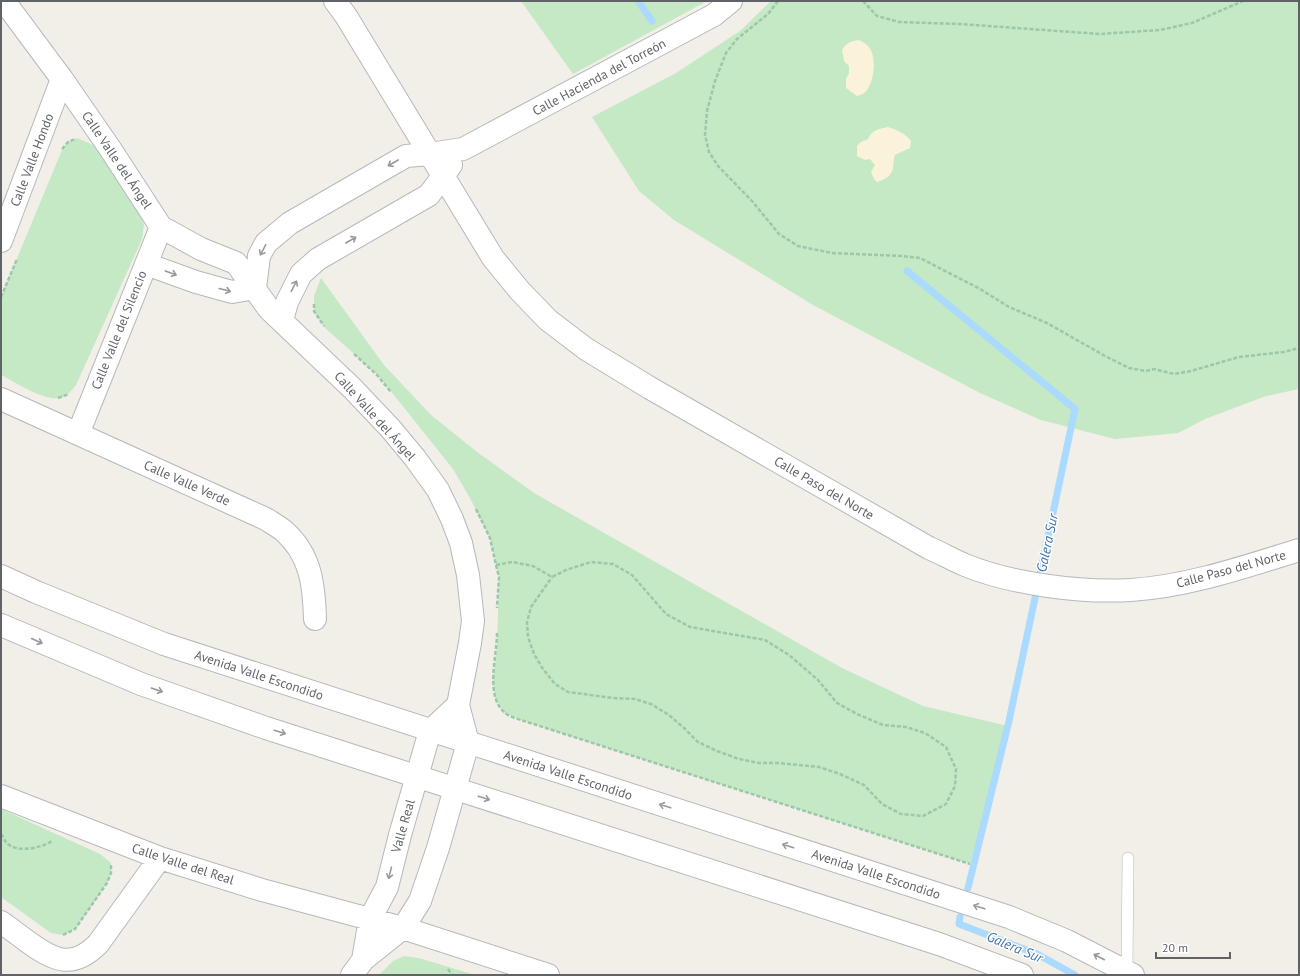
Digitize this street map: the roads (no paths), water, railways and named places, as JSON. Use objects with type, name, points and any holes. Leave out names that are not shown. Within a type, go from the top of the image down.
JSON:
[{"type":"street","name":"Calle Valle del Ángel","points":[[4,1],[62,79],[111,150],[161,227],[201,249],[236,263],[269,309],[354,389],[415,458],[438,490],[452,519],[461,543],[468,575],[473,621],[458,705],[468,743]]},
{"type":"street","name":"Calle Paso del Norte","points":[[335,1],[346,16],[493,258],[520,291],[548,320],[586,349],[650,388],[929,548],[965,565],[1000,576],[1042,584],[1095,591],[1132,590],[1177,584],[1224,573],[1299,550]]},
{"type":"street","name":"Calle Hacienda del Torreón","points":[[255,288],[259,256],[266,243],[290,222],[406,156],[463,149],[714,15],[731,1]]},
{"type":"street","name":"Calle Valle Hondo","points":[[1,241],[62,79]]},
{"type":"street","name":"Calle Hacienda del Torreón","points":[[282,320],[287,302],[301,274],[318,259],[429,195],[463,149]]},
{"type":"street","name":"Calle Valle del Silencio","points":[[78,434],[161,227]]},
{"type":"street","points":[[146,264],[196,282],[232,292],[255,288]]},
{"type":"street","name":"Calle Valle Verde","points":[[1,399],[266,519],[284,532],[301,551],[310,571],[314,592],[315,619]]},
{"type":"street","name":"Avenida Valle Escondido","points":[[1,576],[36,592],[164,644],[1009,917],[1067,941],[1130,973]]},
{"type":"street","points":[[1,625],[141,684],[266,728],[932,942],[1022,975]]},
{"type":"street","points":[[430,731],[458,705]]},
{"type":"street","name":"Valle Real","points":[[370,919],[387,887],[400,835],[430,731]]},
{"type":"street","points":[[357,967],[403,928],[420,901],[438,848],[468,743]]},
{"type":"street","name":"Calle Valle del Real","points":[[1,796],[160,858],[262,890],[403,928],[548,975]]},
{"type":"street","points":[[1,922],[45,954],[57,959],[68,960],[80,958],[98,944],[160,858]]},
{"type":"street","points":[[357,967],[370,919]]},
{"type":"lane","points":[[1128,858],[1130,973]]},
{"type":"waterway","name":"Galera Sur","points":[[638,1],[652,21]]},
{"type":"waterway","name":"Galera Sur","points":[[907,271],[1075,409],[1009,721],[968,888]]},
{"type":"waterway","name":"Galera Sur","points":[[960,917],[959,924],[1037,954],[1075,975]]}]
